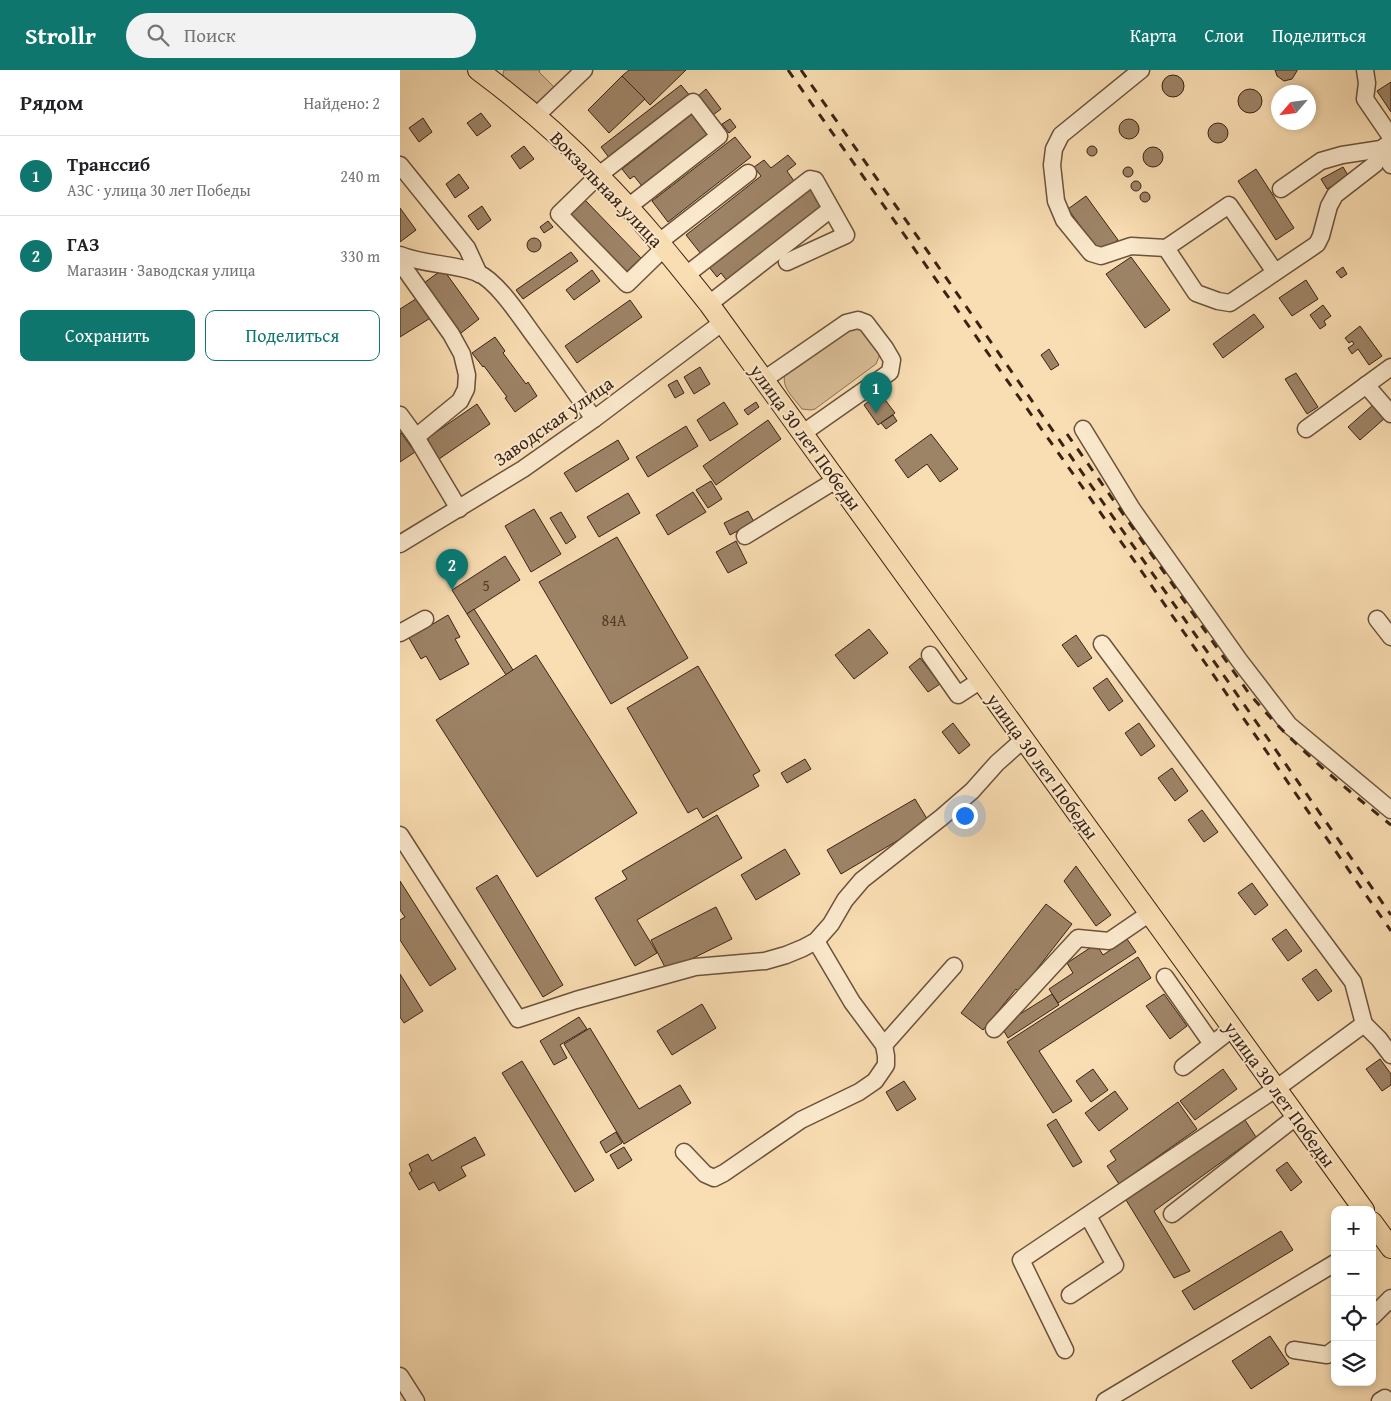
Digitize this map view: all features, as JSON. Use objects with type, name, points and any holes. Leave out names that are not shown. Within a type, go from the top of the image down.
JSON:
[{"type":"main road","name":"Вокзальная улица","points":[[489,73],[599,176],[662,245],[723,322]]},
{"type":"main road","name":"улица 30 лет Победы","points":[[723,322],[1361,1206]]},
{"type":"street","points":[[536,116],[584,70]]},
{"type":"street","points":[[1142,70],[1061,135],[1054,149],[1052,165],[1056,201],[1064,220],[1091,253],[1101,256],[1131,246],[1166,248],[1229,205],[1275,272]]},
{"type":"street","points":[[1365,70],[1367,83],[1366,99],[1388,143],[1391,165]]},
{"type":"street","points":[[628,207],[719,136],[693,102],[599,176],[560,214],[627,284],[662,245],[748,173]]},
{"type":"street","points":[[1166,248],[1196,292],[1218,301],[1230,303],[1317,244],[1329,206],[1335,195],[1375,164],[1388,143]]},
{"type":"street","points":[[1281,188],[1322,161],[1388,143]]},
{"type":"street","points":[[400,165],[467,248],[479,274]]},
{"type":"street","points":[[686,276],[810,179],[815,180],[846,235],[787,262]]},
{"type":"street","points":[[709,304],[831,209]]},
{"type":"street","points":[[400,254],[410,259],[442,264],[479,274],[494,285],[594,418]]},
{"type":"street","points":[[400,262],[451,334],[462,354],[467,375],[466,389],[460,401],[416,438]]},
{"type":"street","points":[[765,379],[846,323],[858,320],[866,323],[885,348],[892,360],[890,372],[803,433]]},
{"type":"street","name":"Заводская улица","points":[[400,544],[524,469],[723,322]]},
{"type":"street","points":[[1306,429],[1391,366]]},
{"type":"street","points":[[1366,385],[1391,414]]},
{"type":"street","points":[[401,418],[416,438],[459,510]]},
{"type":"street","points":[[1083,429],[1132,509],[1239,660],[1289,725],[1391,810]]},
{"type":"street","points":[[745,536],[836,480]]},
{"type":"street","points":[[400,634],[425,619]]},
{"type":"street","points":[[1377,619],[1391,637]]},
{"type":"street","points":[[1102,644],[1353,982],[1364,1024],[1391,1055]]},
{"type":"street","points":[[930,655],[958,695],[981,680]]},
{"type":"street","points":[[400,835],[518,1019],[585,997],[695,967],[765,961],[786,955],[816,941],[831,924],[845,900],[862,880],[942,817],[1024,739]]},
{"type":"street","points":[[994,1029],[1078,938],[1109,941],[1150,914]]},
{"type":"street","points":[[684,1152],[705,1174],[714,1178],[801,1120],[858,1092],[875,1081],[886,1065],[884,1045],[852,1002],[816,941]]},
{"type":"street","points":[[884,1045],[954,966]]},
{"type":"street","points":[[1165,977],[1212,1044]]},
{"type":"street","points":[[1065,1350],[1021,1260],[1277,1088],[1364,1024]]},
{"type":"street","points":[[1182,1067],[1233,1028]]},
{"type":"street","points":[[1172,1214],[1297,1116]]},
{"type":"street","points":[[1070,1295],[1115,1265],[1088,1216]]},
{"type":"street","points":[[1105,1401],[1331,1264]]},
{"type":"street","points":[[1376,1313],[1391,1298]]},
{"type":"street","points":[[1294,1350],[1327,1354],[1331,1352]]},
{"type":"street","points":[[400,1376],[416,1401]]},
{"type":"shaded area","points":[[504,70],[540,70],[539,72],[556,89],[536,104],[504,80]]},
{"type":"shaded area","points":[[857,325],[879,351],[876,364],[815,409],[802,409],[792,397],[785,384],[785,374]]},
{"type":"building","points":[[629,70],[686,70],[650,105],[622,76]]},
{"type":"building","points":[[1275,70],[1297,71],[1292,79],[1284,81],[1277,76]]},
{"type":"building","points":[[1173,75],[1181,78],[1184,86],[1181,94],[1173,97],[1165,94],[1162,86],[1165,78]]},
{"type":"building","points":[[622,76],[645,99],[609,133],[588,110]]},
{"type":"building","points":[[1391,82],[1391,112],[1377,91]]},
{"type":"building","points":[[681,85],[691,97],[610,159],[601,147]]},
{"type":"building","points":[[706,89],[721,109],[713,115],[698,96]]},
{"type":"building","points":[[1250,89],[1259,92],[1262,101],[1259,110],[1250,113],[1241,110],[1238,101],[1241,92]]},
{"type":"building","points":[[481,113],[491,126],[477,136],[467,123]]},
{"type":"building","points":[[692,114],[708,134],[642,186],[634,176],[630,179],[622,169]]},
{"type":"building","points":[[423,118],[432,132],[419,142],[409,128]]},
{"type":"building","points":[[730,119],[736,127],[729,133],[722,124]]},
{"type":"building","points":[[1129,119],[1136,122],[1139,129],[1136,136],[1129,139],[1122,136],[1119,129],[1122,122]]},
{"type":"building","points":[[1218,123],[1225,126],[1228,133],[1225,140],[1218,143],[1211,140],[1208,133],[1211,126]]},
{"type":"building","points":[[735,137],[751,157],[668,222],[652,201]]},
{"type":"building","points":[[524,146],[534,159],[520,169],[511,156]]},
{"type":"building","points":[[1090,146],[1094,146],[1097,151],[1096,155],[1090,156],[1087,153],[1087,149]]},
{"type":"building","points":[[1153,147],[1160,150],[1163,157],[1160,164],[1153,167],[1146,164],[1143,157],[1146,150]]},
{"type":"building","points":[[788,155],[796,164],[787,171],[794,181],[701,254],[686,235],[761,176],[754,167],[764,160],[771,168]]},
{"type":"building","points":[[1126,167],[1130,167],[1133,172],[1132,176],[1126,177],[1123,174],[1123,170]]},
{"type":"building","points":[[1343,167],[1349,177],[1327,189],[1321,179]]},
{"type":"building","points":[[1256,169],[1294,228],[1276,240],[1238,181]]},
{"type":"building","points":[[459,174],[469,188],[455,198],[446,184]]},
{"type":"building","points":[[1134,181],[1138,181],[1141,186],[1140,190],[1134,191],[1131,188],[1131,184]]},
{"type":"building","points":[[813,186],[821,196],[816,200],[823,209],[728,282],[721,273],[717,277],[709,267]]},
{"type":"building","points":[[1143,192],[1147,192],[1150,197],[1149,201],[1143,202],[1140,199],[1140,195]]},
{"type":"building","points":[[1086,196],[1118,240],[1100,253],[1068,209]]},
{"type":"building","points":[[585,200],[641,258],[625,273],[569,215]]},
{"type":"building","points":[[482,206],[491,220],[478,230],[468,216]]},
{"type":"building","points":[[400,208],[416,230],[400,242]]},
{"type":"building","points":[[548,221],[553,227],[544,233],[540,227]]},
{"type":"building","points":[[531,238],[537,238],[541,245],[537,252],[531,252],[527,248],[527,242]]},
{"type":"building","points":[[571,252],[578,261],[523,299],[516,290]]},
{"type":"building","points":[[1131,257],[1170,310],[1145,328],[1106,274]]},
{"type":"building","points":[[1343,267],[1347,274],[1341,278],[1336,272]]},
{"type":"building","points":[[443,269],[479,319],[461,333],[424,283]]},
{"type":"building","points":[[592,270],[600,281],[574,300],[566,290]]},
{"type":"building","points":[[1306,280],[1318,299],[1292,316],[1279,298]]},
{"type":"building","points":[[419,297],[432,317],[400,337],[400,309]]},
{"type":"building","points":[[630,300],[642,317],[577,363],[565,346]]},
{"type":"building","points":[[1323,305],[1331,316],[1324,321],[1326,325],[1320,329],[1310,315]]},
{"type":"building","points":[[1254,314],[1264,327],[1223,358],[1213,344]]},
{"type":"building","points":[[1360,326],[1382,356],[1369,365],[1358,349],[1352,354],[1348,348],[1354,344],[1352,341],[1349,343],[1345,338]]},
{"type":"building","points":[[495,337],[505,351],[503,353],[526,384],[528,382],[537,396],[515,412],[505,398],[507,397],[472,353]]},
{"type":"building","points":[[1049,349],[1059,365],[1051,370],[1041,355]]},
{"type":"building","points":[[700,367],[710,384],[694,394],[684,377]]},
{"type":"building","points":[[1296,373],[1318,407],[1307,414],[1285,379]]},
{"type":"building","points":[[677,380],[684,393],[675,398],[668,385]]},
{"type":"building","points":[[880,393],[895,413],[878,425],[864,405]]},
{"type":"building","points":[[724,402],[738,424],[710,441],[697,420]]},
{"type":"building","points":[[756,402],[759,407],[748,415],[744,410]]},
{"type":"building","points":[[477,404],[490,424],[439,459],[426,439]]},
{"type":"building","points":[[1373,405],[1385,418],[1360,440],[1348,427]]},
{"type":"building","points":[[893,415],[897,421],[886,429],[881,423]]},
{"type":"building","points":[[768,420],[781,439],[716,485],[703,466]]},
{"type":"building","points":[[686,426],[698,446],[648,477],[636,457]]},
{"type":"building","points":[[400,433],[415,452],[400,462]]},
{"type":"building","points":[[931,434],[958,469],[940,482],[927,464],[908,478],[895,460]]},
{"type":"building","points":[[618,440],[629,459],[576,492],[564,473]]},
{"type":"building","points":[[711,481],[722,499],[708,508],[696,490]]},
{"type":"building","points":[[693,492],[706,512],[668,535],[656,515]]},
{"type":"building","points":[[628,493],[640,513],[599,537],[587,517]]},
{"type":"building","points":[[534,509],[561,554],[531,572],[505,526]]},
{"type":"building","points":[[748,511],[754,522],[730,535],[724,523]]},
{"type":"building","points":[[561,512],[576,537],[566,544],[550,518]]},
{"type":"building","points":[[617,537],[688,658],[611,704],[539,582]]},
{"type":"building","points":[[736,541],[747,563],[728,573],[716,552]]},
{"type":"building","points":[[505,556],[520,580],[467,614],[452,590]]},
{"type":"building","points":[[474,609],[513,670],[506,675],[467,614]]},
{"type":"building","points":[[448,615],[460,637],[455,639],[469,664],[440,680],[426,656],[421,659],[409,638]]},
{"type":"building","points":[[869,629],[888,653],[854,679],[835,655]]},
{"type":"building","points":[[1076,635],[1092,658],[1078,667],[1062,645]]},
{"type":"building","points":[[536,655],[637,813],[537,877],[436,720]]},
{"type":"building","points":[[920,658],[940,684],[928,692],[909,667]]},
{"type":"building","points":[[698,666],[760,771],[753,775],[759,786],[703,818],[697,808],[688,813],[627,708]]},
{"type":"building","points":[[1107,678],[1123,701],[1109,711],[1093,688]]},
{"type":"building","points":[[953,723],[970,745],[959,754],[942,732]]},
{"type":"building","points":[[1139,723],[1155,746],[1141,756],[1125,733]]},
{"type":"building","points":[[805,759],[811,769],[787,783],[781,773]]},
{"type":"building","points":[[1172,768],[1188,791],[1175,801],[1158,778]]},
{"type":"building","points":[[915,799],[929,822],[841,874],[827,850]]},
{"type":"building","points":[[1202,810],[1218,832],[1204,842],[1188,820]]},
{"type":"building","points":[[717,815],[742,858],[637,920],[657,953],[635,966],[595,898],[627,879],[622,871]]},
{"type":"building","points":[[785,849],[800,874],[756,900],[741,875]]},
{"type":"building","points":[[1076,866],[1111,915],[1096,926],[1064,881]]},
{"type":"building","points":[[497,875],[563,985],[543,997],[476,888]]},
{"type":"building","points":[[400,881],[456,969],[430,986],[400,940],[400,920],[405,917],[400,910]]},
{"type":"building","points":[[1252,883],[1268,905],[1255,915],[1238,893]]},
{"type":"building","points":[[1046,904],[1072,924],[1019,992],[1016,989],[983,1030],[961,1013]]},
{"type":"building","points":[[716,907],[732,939],[667,971],[651,940]]},
{"type":"building","points":[[1286,929],[1302,951],[1288,961],[1272,939]]},
{"type":"building","points":[[1127,939],[1136,952],[1058,1003],[1049,989],[1073,973],[1067,963],[1096,944],[1103,955]]},
{"type":"building","points":[[1138,957],[1151,978],[1039,1051],[1072,1101],[1053,1113],[1007,1042]]},
{"type":"building","points":[[1316,969],[1332,991],[1318,1001],[1302,979]]},
{"type":"building","points":[[400,974],[423,1011],[404,1023],[400,1017]]},
{"type":"building","points":[[1052,994],[1059,1005],[1008,1038],[1001,1026]]},
{"type":"building","points":[[1164,994],[1187,1026],[1170,1039],[1146,1006]]},
{"type":"building","points":[[702,1004],[716,1028],[672,1055],[657,1031]]},
{"type":"building","points":[[579,1017],[587,1029],[560,1045],[567,1058],[554,1065],[540,1041]]},
{"type":"building","points":[[590,1028],[639,1109],[680,1085],[691,1103],[624,1144],[564,1044]]},
{"type":"building","points":[[1380,1059],[1391,1074],[1391,1085],[1382,1091],[1366,1069]]},
{"type":"building","points":[[522,1061],[594,1180],[575,1192],[502,1073]]},
{"type":"building","points":[[1093,1069],[1108,1090],[1091,1102],[1076,1081]]},
{"type":"building","points":[[1223,1069],[1237,1089],[1195,1120],[1180,1101]]},
{"type":"building","points":[[904,1081],[916,1099],[897,1111],[886,1092]]},
{"type":"building","points":[[1115,1091],[1128,1109],[1099,1131],[1085,1113]]},
{"type":"building","points":[[1178,1102],[1197,1129],[1119,1184],[1107,1166],[1116,1160],[1110,1151]]},
{"type":"building","points":[[1056,1119],[1082,1162],[1073,1167],[1047,1125]]},
{"type":"building","points":[[1245,1120],[1256,1137],[1154,1211],[1190,1271],[1174,1278],[1126,1200]]},
{"type":"building","points":[[616,1132],[622,1143],[606,1153],[600,1142]]},
{"type":"building","points":[[475,1137],[485,1155],[461,1167],[466,1176],[439,1191],[434,1182],[419,1190],[409,1173],[412,1171],[409,1164],[428,1154],[432,1161]]},
{"type":"building","points":[[624,1147],[632,1160],[618,1169],[610,1155]]},
{"type":"building","points":[[1287,1162],[1302,1182],[1291,1191],[1276,1170]]},
{"type":"building","points":[[1281,1231],[1293,1250],[1194,1310],[1182,1291]]},
{"type":"building","points":[[1270,1336],[1289,1364],[1251,1389],[1232,1361]]},
{"type":"railway","points":[[788,70],[1124,546],[1391,931]]},
{"type":"railway","points":[[801,70],[1391,915]]},
{"type":"railway","points":[[1067,434],[1248,692],[1298,745],[1334,778],[1391,825]]},
{"type":"place","name":"Транссиб","points":[[876,413]]},
{"type":"place","name":"ГАЗ","points":[[452,590]]}]
